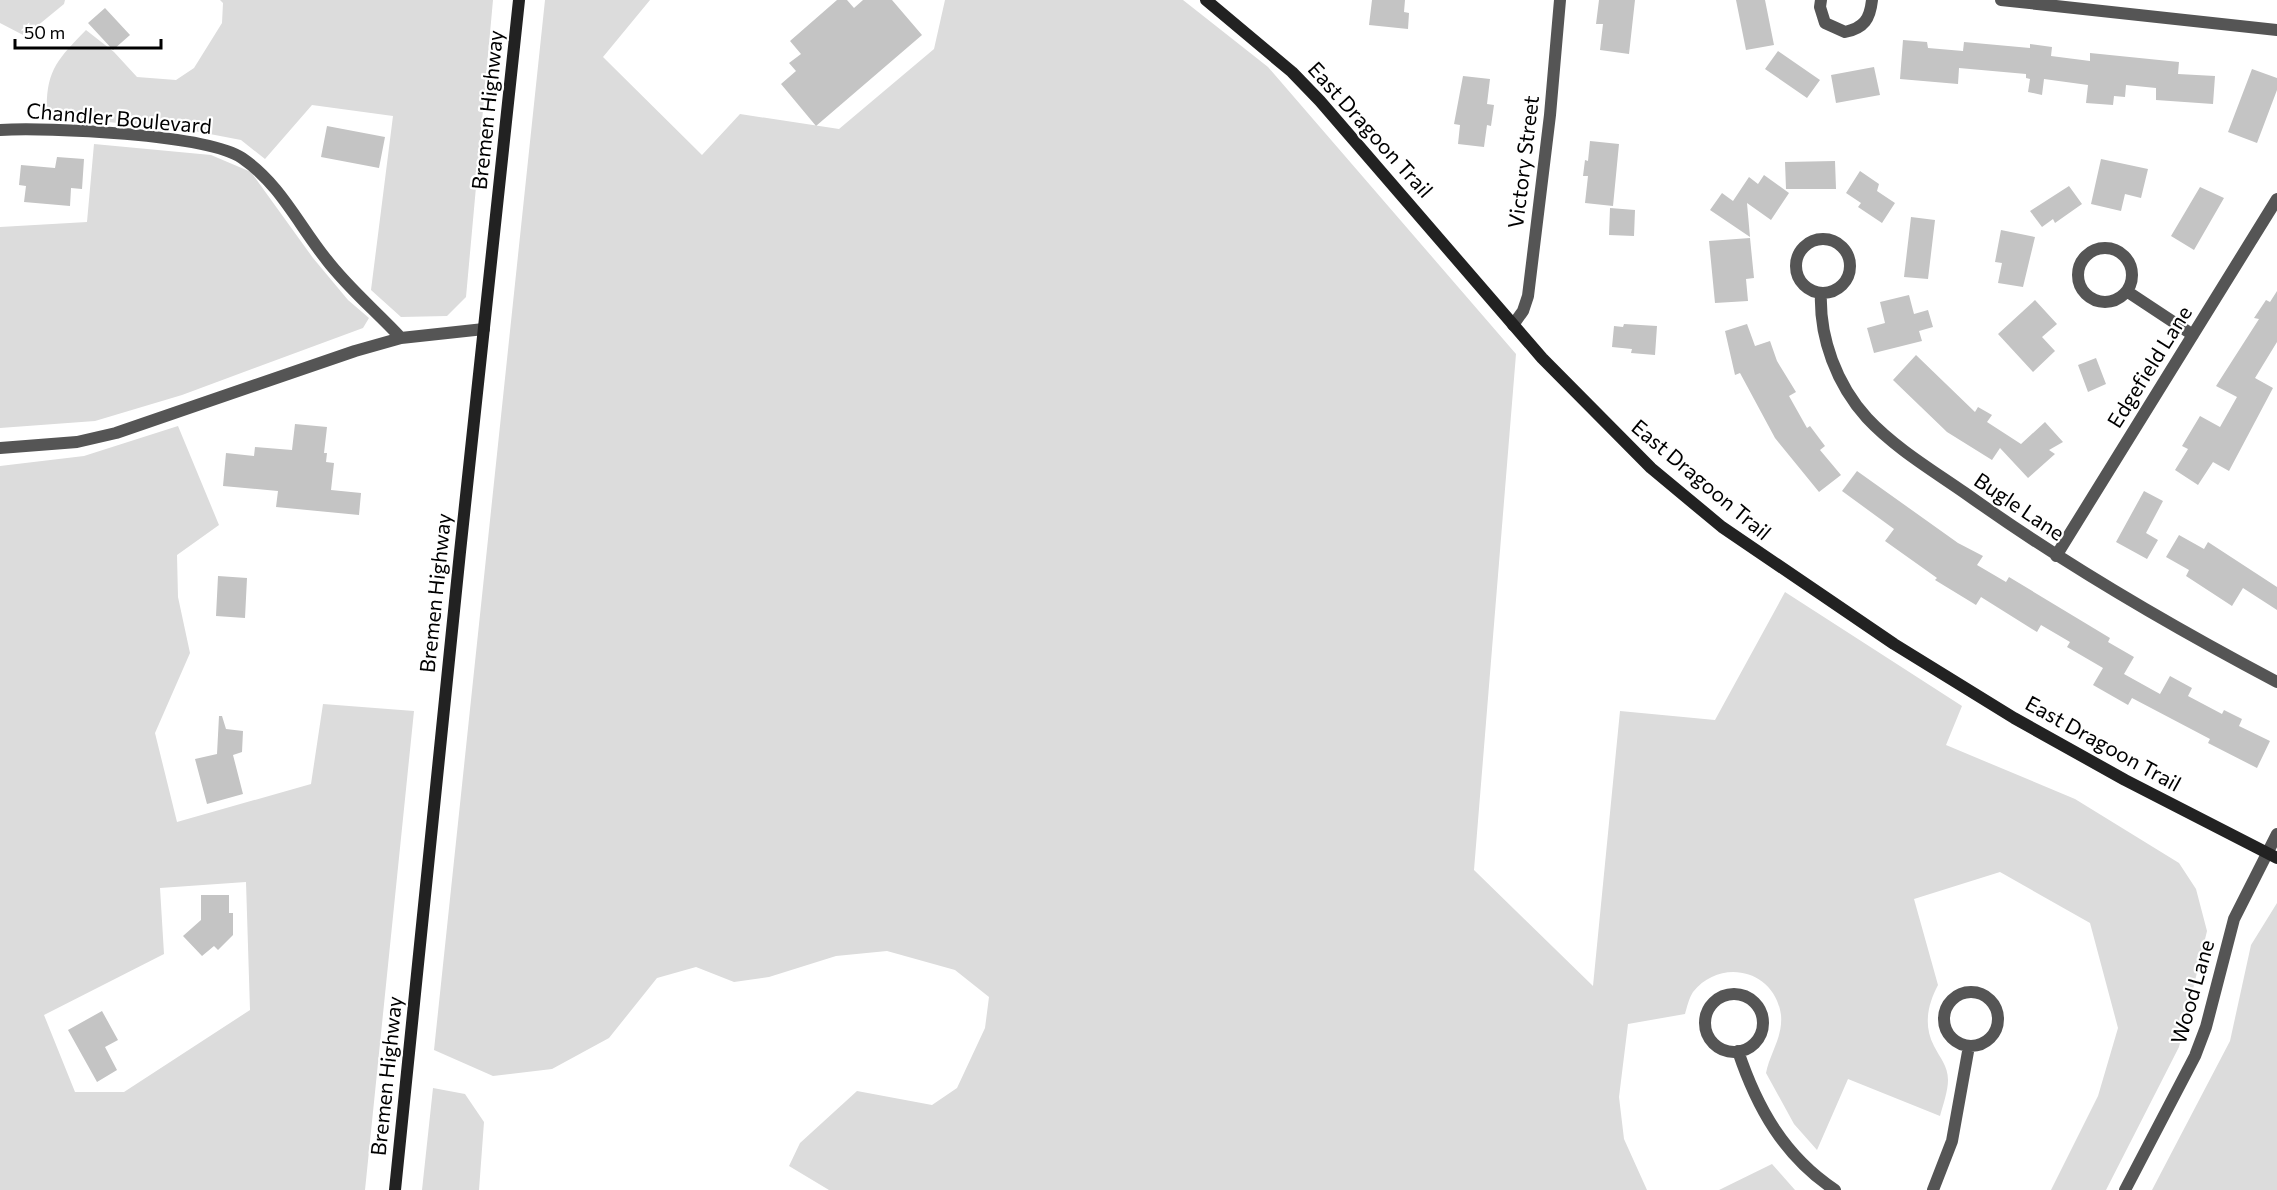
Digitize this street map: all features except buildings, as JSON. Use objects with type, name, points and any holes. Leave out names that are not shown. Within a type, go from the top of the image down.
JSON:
[{"type":"street","name":"Bremen Highway","points":[[395,1190],[519,0]]},
{"type":"street","name":"East Dragoon Trail","points":[[1206,0],[1275,56],[1320,101],[1542,358],[1651,468],[1722,526],[1774,564],[2013,718],[2124,780],[2272,855]]},
{"type":"street","name":"Victory Street","points":[[1513,325],[1523,311],[1528,296],[1550,115],[1560,0]]},
{"type":"street","points":[[1821,0],[1820,7],[1826,24],[1834,30],[1845,32],[1865,24],[1871,14],[1872,0]]},
{"type":"street","points":[[2001,0],[2277,30]]},
{"type":"street","name":"Chandler Boulevard","points":[[0,130],[46,129],[191,142],[227,150],[240,157],[279,192],[325,259],[350,289],[401,338]]},
{"type":"street","name":"Edgefield Lane","points":[[2056,556],[2277,199]]},
{"type":"street","points":[[1821,238],[1838,243],[1846,251],[1850,261],[1850,272],[1845,282],[1837,290],[1821,293],[1805,287],[1798,279],[1795,268],[1801,248],[1810,241],[1821,238]]},
{"type":"street","points":[[2098,249],[2109,249],[2120,253],[2128,261],[2132,271],[2132,282],[2128,292],[2109,302],[2098,301],[2088,296],[2081,287],[2078,277],[2082,260],[2098,249]]},
{"type":"street","points":[[2128,292],[2193,335]]},
{"type":"street","name":"Bugle Lane","points":[[1821,293],[1820,315],[1836,370],[1848,394],[1887,438],[2056,556],[2131,602],[2277,682]]},
{"type":"street","points":[[0,448],[77,442],[116,433],[355,351],[401,338],[484,329]]},
{"type":"street","name":"Wood Lane","points":[[2125,1190],[2195,1056],[2206,1027],[2234,919],[2272,855],[2277,834]]},
{"type":"street","points":[[1978,993],[1994,1004],[1998,1023],[1988,1040],[1970,1046],[1952,1038],[1946,1029],[1945,1010],[1958,995],[1978,993]]},
{"type":"street","points":[[1735,994],[1754,1002],[1763,1021],[1756,1041],[1738,1051],[1718,1047],[1706,1029],[1705,1019],[1715,1000],[1735,994]]},
{"type":"street","points":[[1933,1190],[1952,1141],[1970,1046]]},
{"type":"street","points":[[1738,1051],[1755,1096],[1771,1126],[1795,1158],[1835,1190]]},
{"type":"shaded area","points":[[0,0],[65,0],[64,4],[25,36],[0,23]]},
{"type":"shaded area","points":[[220,0],[493,0],[466,297],[447,316],[401,317],[371,290],[393,116],[312,105],[265,159],[241,140],[189,130],[47,116],[48,88],[55,67],[86,30],[114,52],[137,77],[176,80],[194,68],[222,23],[223,3]]},
{"type":"shaded area","points":[[545,0],[650,0],[603,57],[702,155],[740,114],[839,129],[934,49],[945,0],[1183,0],[1268,67],[1516,354],[1474,870],[1593,986],[1620,711],[1715,720],[1785,592],[1962,706],[1946,745],[2075,799],[2179,863],[2196,889],[2207,931],[2179,1047],[2106,1190],[2051,1190],[2098,1096],[2118,1028],[2090,923],[2000,872],[1914,899],[1938,985],[1929,1007],[1928,1022],[1934,1046],[1948,1075],[1940,1116],[1848,1079],[1817,1150],[1794,1124],[1766,1073],[1780,1031],[1781,1015],[1777,1000],[1769,988],[1758,979],[1745,973],[1732,972],[1718,975],[1705,981],[1693,992],[1685,1014],[1628,1024],[1619,1097],[1624,1139],[1647,1190],[829,1190],[789,1166],[800,1143],[857,1091],[932,1105],[957,1088],[985,1028],[989,997],[955,970],[887,951],[836,956],[769,977],[734,982],[696,967],[657,978],[609,1038],[552,1069],[493,1076],[434,1050]]},
{"type":"shaded area","points":[[94,144],[211,155],[251,172],[313,258],[348,300],[369,318],[363,328],[182,395],[95,421],[0,428],[0,227],[87,222]]},
{"type":"shaded area","points":[[178,426],[219,525],[177,555],[178,597],[190,653],[155,733],[177,822],[311,784],[323,704],[414,711],[365,1190],[0,1190],[0,466],[84,456]],"holes":[[[246,882],[250,1010],[124,1092],[75,1092],[44,1015],[164,954],[160,888]]]},
{"type":"shaded area","points":[[2277,903],[2277,1190],[2152,1190],[2230,1041],[2251,945]]},
{"type":"shaded area","points":[[433,1088],[465,1094],[484,1122],[479,1190],[422,1190]]},
{"type":"shaded area","points":[[1772,1164],[1795,1190],[1719,1190]]}]
